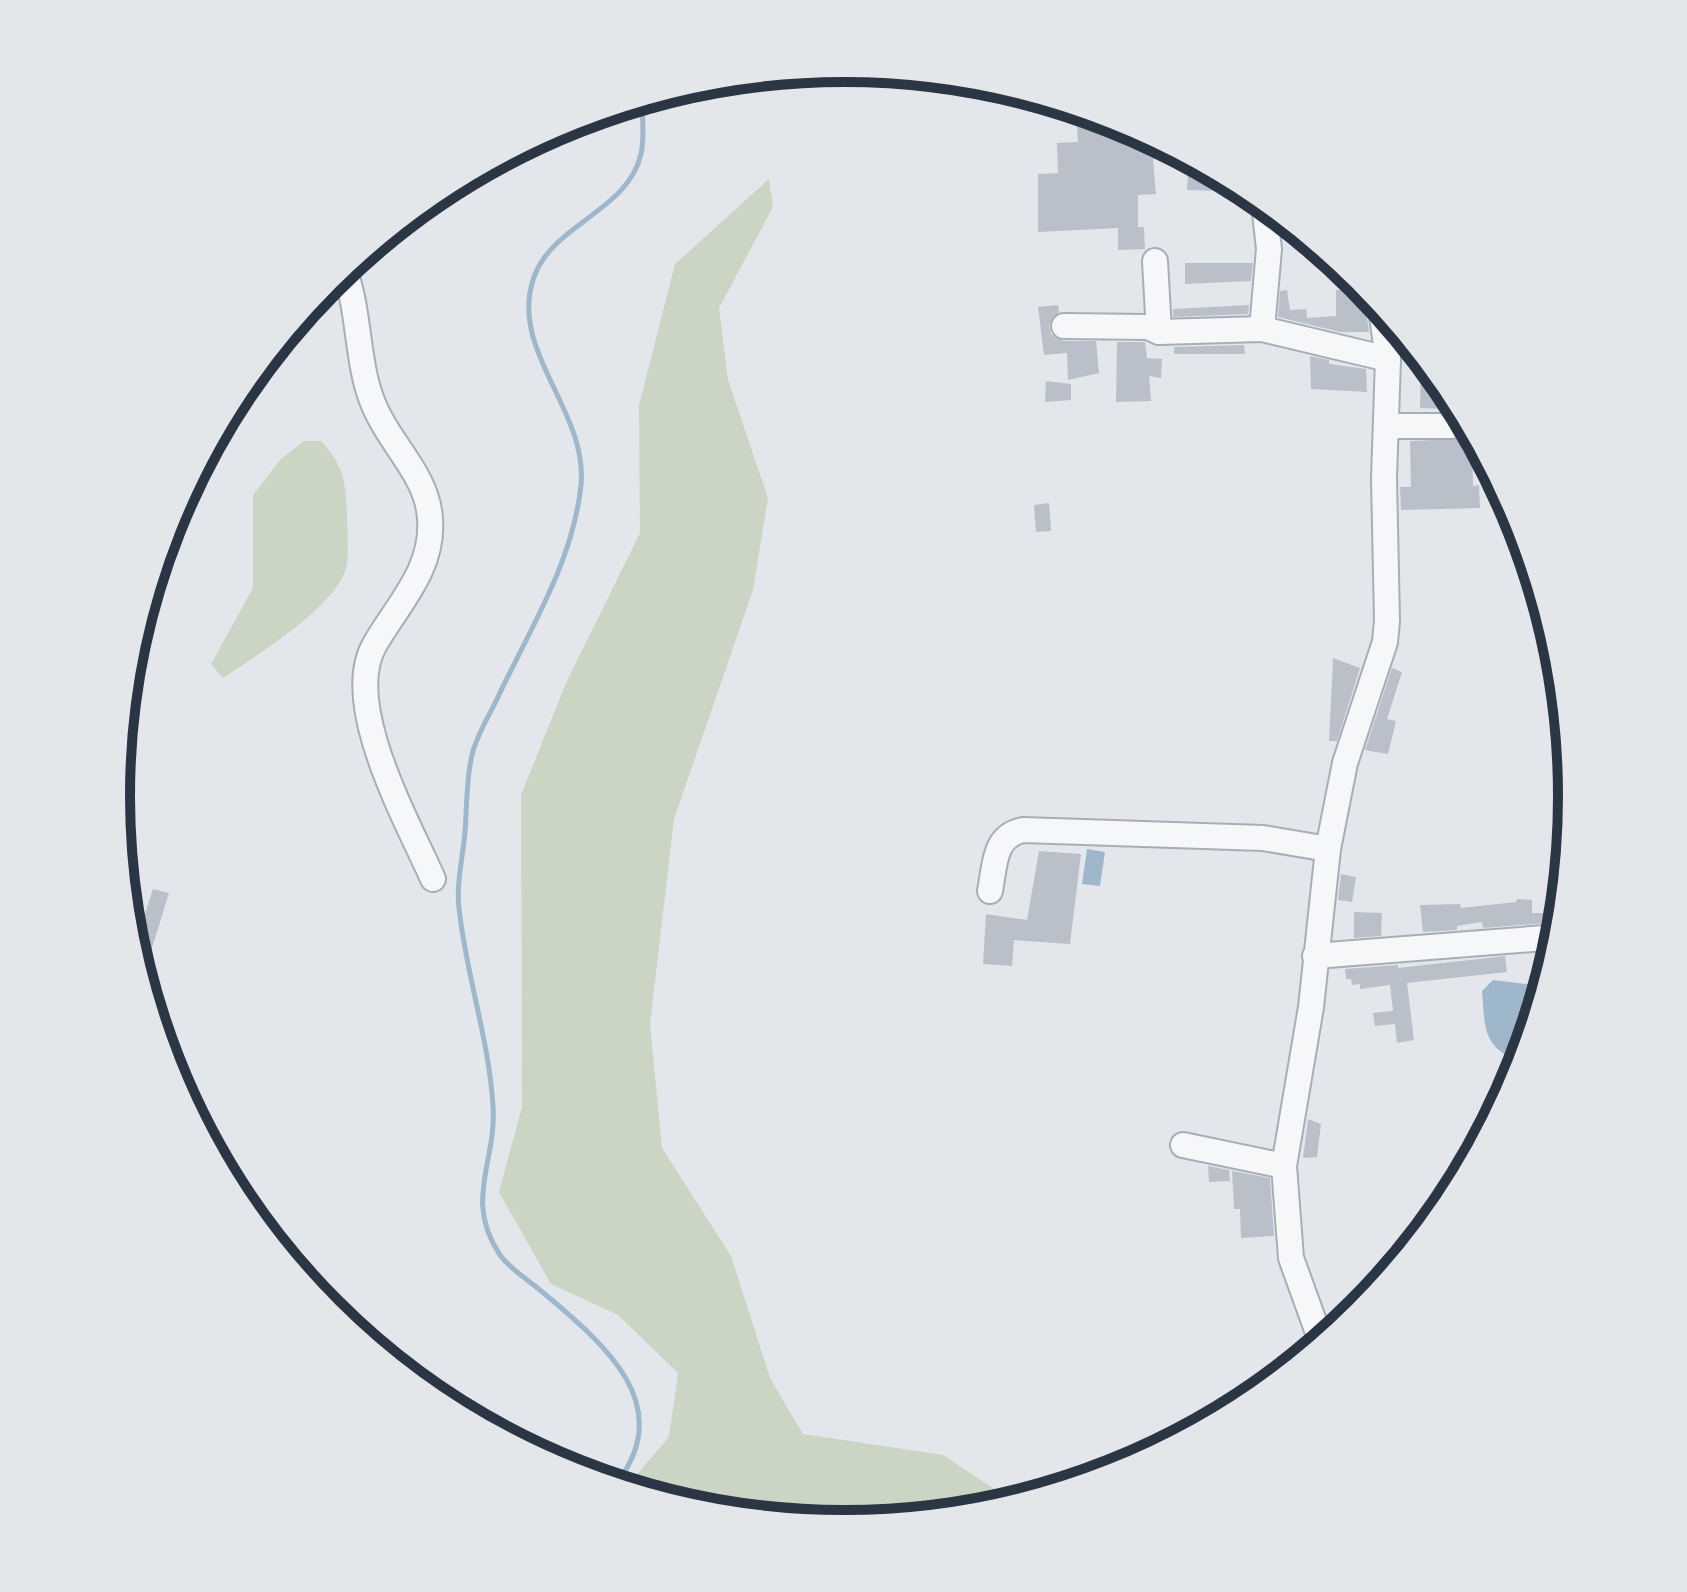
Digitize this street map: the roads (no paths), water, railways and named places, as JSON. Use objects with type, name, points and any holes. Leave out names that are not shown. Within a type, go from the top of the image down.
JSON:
[{"type":"street","points":[[1262,329],[1269,249],[1266,221]]},
{"type":"street","points":[[1155,261],[1159,332]]},
{"type":"street","points":[[348,283],[358,323],[367,388],[379,416],[424,490],[430,519],[420,574],[373,646],[365,668],[364,690],[388,780],[433,879]]},
{"type":"street","points":[[1064,326],[1148,327],[1159,332],[1262,329],[1388,359]]},
{"type":"street","points":[[1317,1330],[1291,1258],[1284,1166],[1311,1007],[1328,849],[1345,763],[1385,642],[1389,602],[1388,359],[1384,330]]},
{"type":"street","points":[[1386,426],[1451,426]]},
{"type":"street","points":[[990,891],[1002,841],[1023,830],[1263,838],[1328,849]]},
{"type":"street","points":[[1315,956],[1543,938]]},
{"type":"street","points":[[1183,1145],[1284,1166]]},
{"type":"water","points":[[1087,849],[1105,852],[1100,886],[1082,884]]},
{"type":"water","points":[[1493,980],[1532,985],[1508,1056],[1498,1050],[1488,1035],[1482,991]]},
{"type":"waterway","points":[[622,1474],[634,1454],[639,1427],[636,1400],[624,1375],[586,1330],[504,1260],[489,1235],[483,1198],[493,1126],[491,1081],[462,933],[458,889],[474,748],[560,568],[581,485],[580,458],[573,432],[532,332],[529,306],[533,280],[542,261],[555,245],[606,205],[633,174],[641,154],[642,111]]}]
